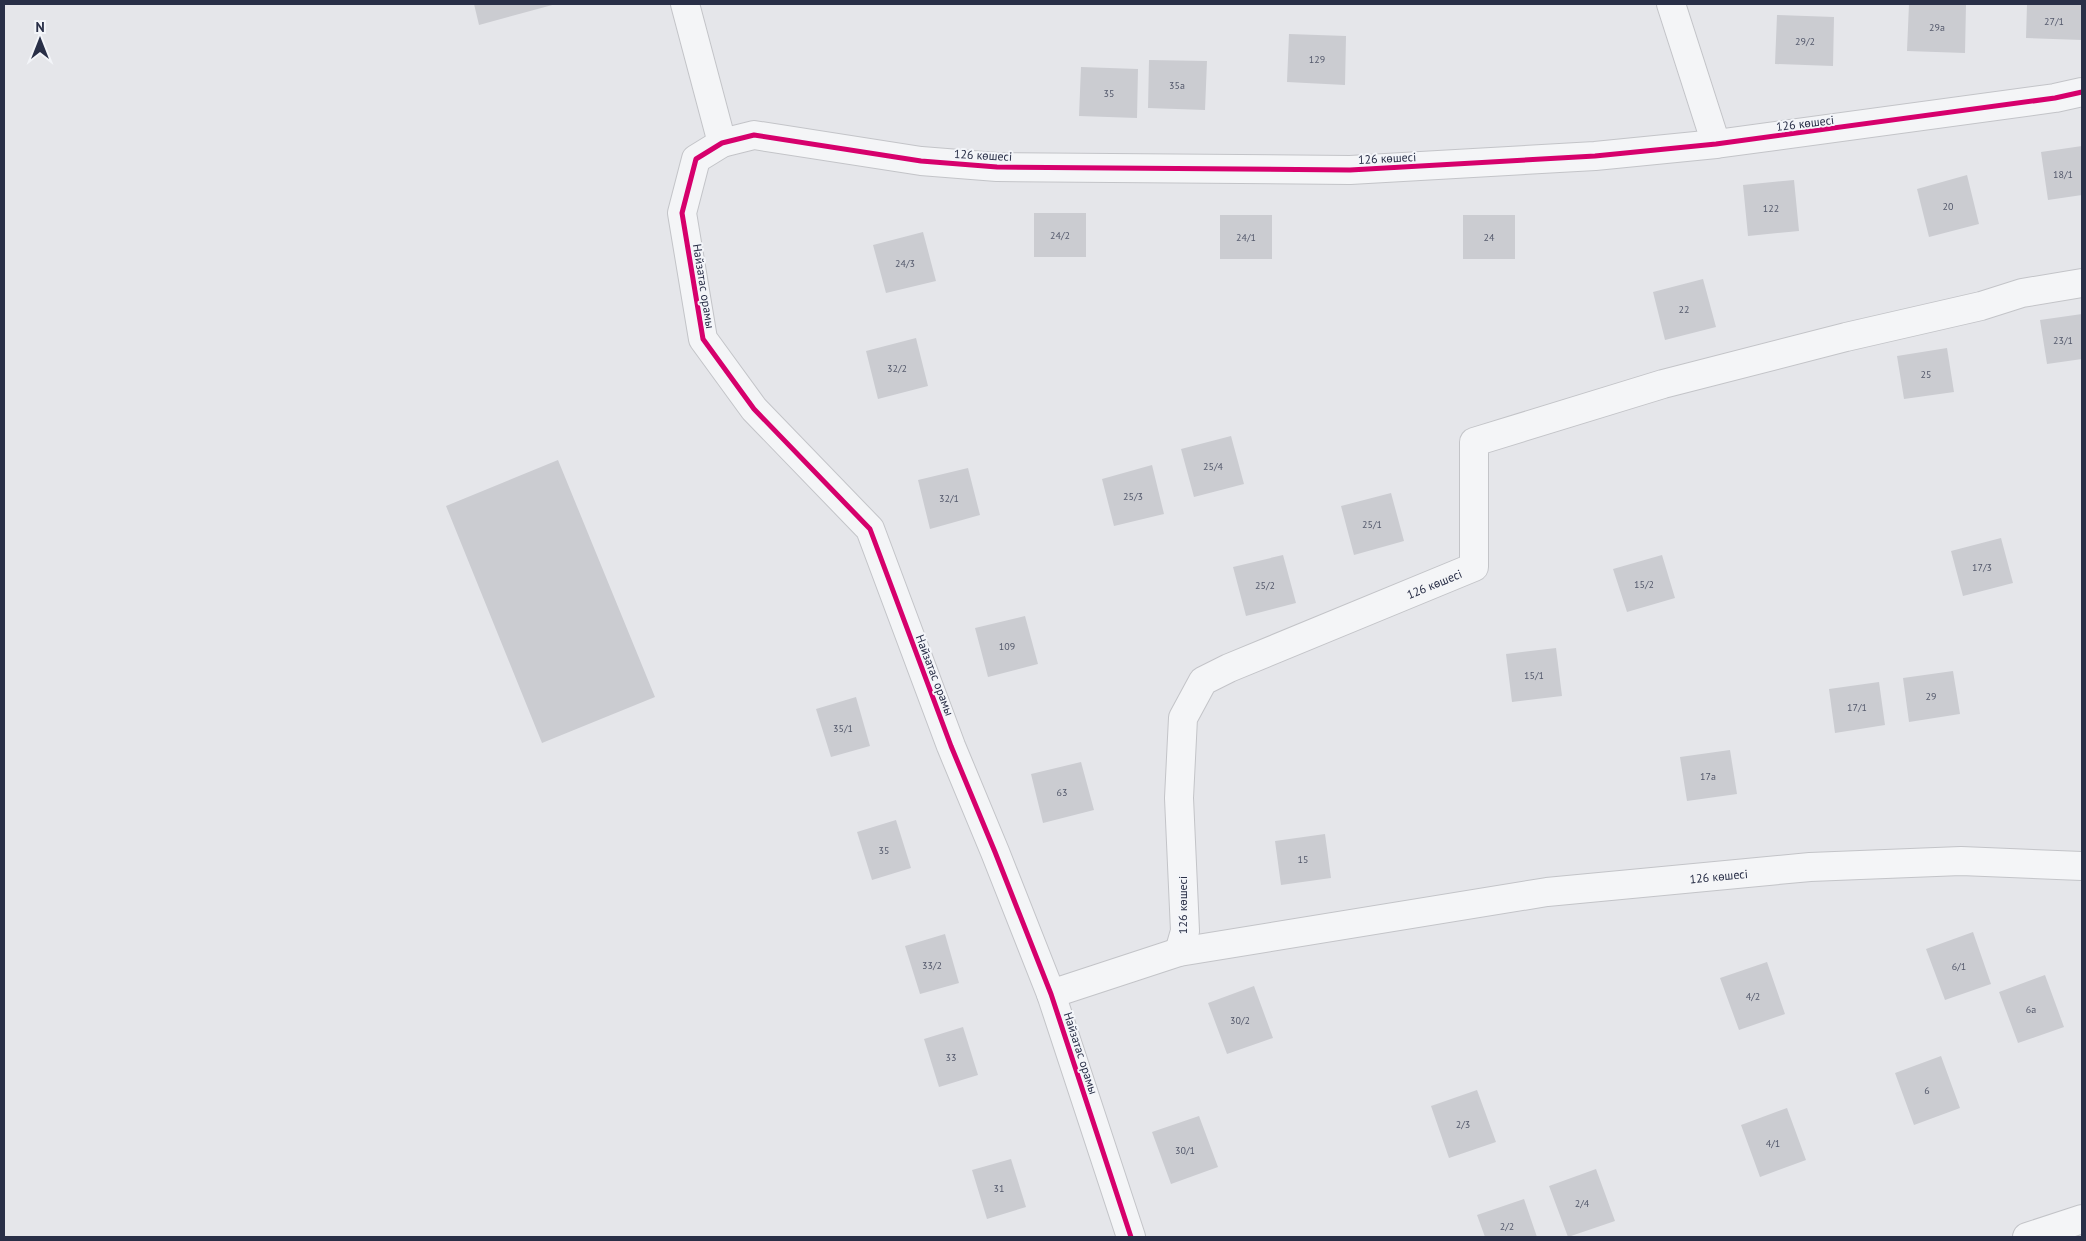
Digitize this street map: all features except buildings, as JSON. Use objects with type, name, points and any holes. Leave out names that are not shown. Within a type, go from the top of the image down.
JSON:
[{"type":"street","points":[[685,4],[722,143]]},
{"type":"street","points":[[1671,4],[1716,144]]},
{"type":"street","name":"126 көшесі","points":[[696,160],[722,143],[754,135],[921,161],[998,167],[1350,170],[1595,156],[1716,144],[2055,98],[2082,92]]},
{"type":"street","name":"Найзатас орамы","points":[[696,160],[682,213],[703,339],[754,409],[870,529],[951,746],[1051,994],[1131,1237]]},
{"type":"street","name":"126 көшесі","points":[[1179,952],[1185,931],[1179,798],[1183,718],[1192,700],[1203,681],[1229,668],[1474,567],[1474,442],[1663,384],[1846,337],[1981,306],[2022,293],[2082,283]]},
{"type":"street","name":"126 көшесі","points":[[1051,994],[1179,952],[1547,892],[1800,868],[1961,861],[2082,866]]},
{"type":"street","points":[[2027,1237],[2082,1219]]},
{"type":"cycle path","points":[[1131,1237],[1051,994],[951,746],[870,529],[754,409],[703,339],[682,213],[696,159],[722,143],[754,135],[921,161],[997,167],[1350,170],[1595,156],[1716,144],[2055,98],[2082,92]]}]
